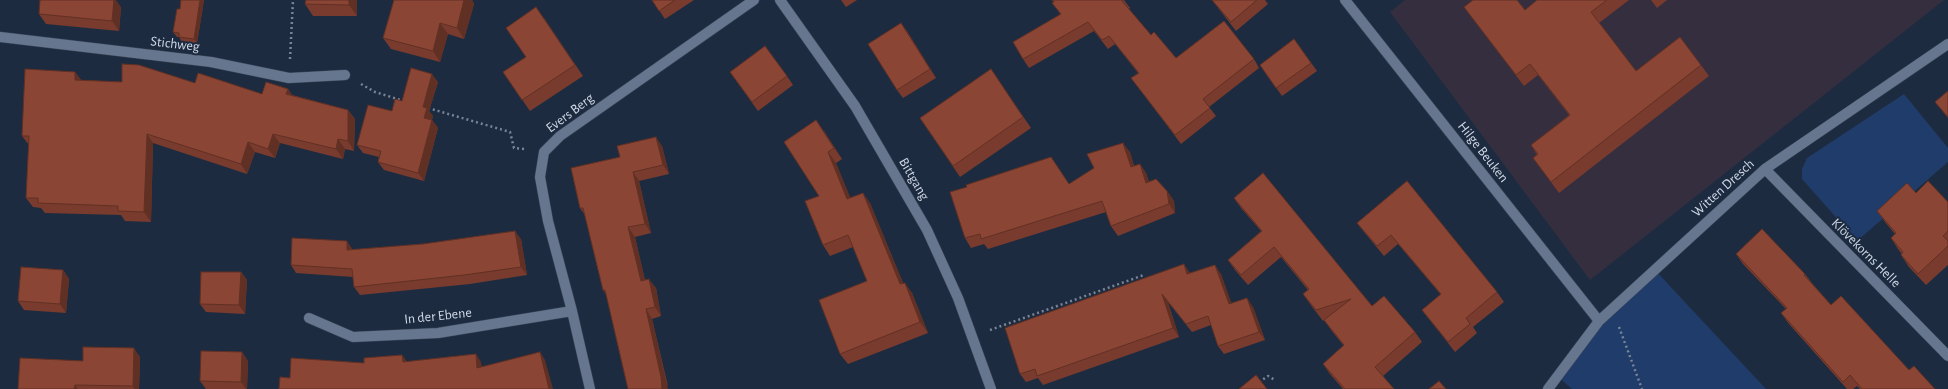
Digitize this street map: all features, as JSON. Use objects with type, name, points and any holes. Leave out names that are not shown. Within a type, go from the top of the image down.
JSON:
[{"type":"street","name":"Evers Berg","points":[[590,389],[572,311],[548,221],[540,177],[544,152],[560,136],[754,0]]},
{"type":"street","name":"Bittgang","points":[[780,0],[855,106],[927,230],[958,298],[990,389]]},
{"type":"street","name":"Hilge Beuken","points":[[1345,0],[1599,321]]},
{"type":"street","name":"Stichweg","points":[[0,37],[211,62],[289,78],[345,75]]},
{"type":"street","name":"Witten Dresch","points":[[1548,389],[1599,321],[1654,269],[1765,170],[1948,44]]},
{"type":"street","name":"Klövekorns Helle","points":[[1765,170],[1948,356]]},
{"type":"street","name":"In der Ebene","points":[[309,318],[353,337],[438,333],[572,311]]},
{"type":"path","points":[[289,78],[293,0]]},
{"type":"path","points":[[345,75],[375,92],[405,101]]},
{"type":"path","points":[[428,108],[510,132],[514,148],[544,152]]},
{"type":"path","points":[[972,337],[1144,275]]},
{"type":"path","points":[[1612,308],[1642,389]]},
{"type":"path","points":[[1256,385],[1268,376],[1275,380]]},
{"type":"shaded area","points":[[1405,0],[1944,0],[1590,280],[1390,12]]},
{"type":"shaded area","points":[[1904,94],[1948,148],[1948,162],[1857,241],[1802,179],[1802,169],[1807,158]]},
{"type":"shaded area","points":[[1654,269],[1766,389],[1572,389],[1557,376],[1599,321]]},
{"type":"building","points":[[40,0],[114,0],[112,21],[39,14]]},
{"type":"building","points":[[181,0],[200,0],[194,39],[179,37],[179,33],[173,32],[177,9],[180,9]]},
{"type":"building","points":[[306,0],[349,0],[349,5],[305,4]]},
{"type":"building","points":[[394,0],[464,0],[457,28],[440,23],[433,51],[383,38]]},
{"type":"building","points":[[652,0],[675,0],[659,11]]},
{"type":"building","points":[[1053,0],[1123,0],[1122,1],[1151,35],[1154,32],[1176,58],[1224,21],[1254,59],[1203,99],[1210,108],[1175,135],[1131,78],[1139,73],[1109,36],[1102,40],[1088,22],[1023,59],[1013,42],[1061,14],[1052,3],[1054,2]]},
{"type":"building","points":[[1212,0],[1257,0],[1231,22]]},
{"type":"building","points":[[1473,0],[1517,0],[1525,10],[1537,0],[1607,0],[1591,12],[1636,71],[1680,37],[1701,65],[1551,182],[1533,158],[1538,154],[1531,145],[1570,115],[1530,64],[1516,75],[1464,7]]},
{"type":"building","points":[[536,7],[575,65],[522,100],[503,72],[526,57],[506,28]]},
{"type":"building","points":[[901,23],[930,69],[897,90],[868,44]]},
{"type":"building","points":[[1294,39],[1311,63],[1276,88],[1260,65]]},
{"type":"building","points":[[765,46],[787,76],[752,102],[730,72]]},
{"type":"building","points":[[122,64],[139,65],[195,83],[198,73],[262,94],[266,82],[288,89],[286,94],[348,110],[348,141],[338,139],[336,149],[273,134],[268,149],[248,142],[241,164],[147,134],[144,212],[118,211],[118,206],[38,203],[38,198],[26,198],[29,136],[22,136],[25,69],[75,72],[75,80],[122,82]]},
{"type":"building","points":[[411,68],[432,74],[423,107],[427,108],[424,118],[432,120],[418,173],[378,162],[381,151],[357,145],[368,105],[392,111],[395,99],[402,101]]},
{"type":"building","points":[[991,69],[1023,117],[953,166],[920,118]]},
{"type":"building","points":[[1948,91],[1948,117],[1935,102]]},
{"type":"building","points":[[816,120],[834,148],[828,152],[847,199],[863,193],[900,284],[905,283],[920,322],[840,354],[819,300],[867,281],[848,235],[823,245],[805,201],[819,196],[784,142]]},
{"type":"building","points":[[656,137],[663,165],[633,172],[645,224],[628,227],[641,281],[649,279],[655,307],[646,309],[661,377],[662,389],[628,389],[605,290],[603,290],[583,208],[580,208],[571,168],[620,157],[617,146]]},
{"type":"building","points":[[1123,143],[1131,167],[1140,164],[1146,183],[1156,179],[1167,191],[1169,204],[1111,226],[1102,201],[981,239],[980,234],[965,238],[950,192],[967,187],[966,185],[1051,157],[1069,184],[1094,168],[1087,154]]},
{"type":"building","points":[[1263,173],[1372,306],[1384,296],[1415,332],[1375,367],[1394,389],[1345,389],[1323,364],[1344,345],[1324,320],[1351,299],[1316,310],[1303,294],[1309,289],[1274,247],[1241,275],[1228,260],[1262,231],[1234,198]]},
{"type":"building","points":[[1407,181],[1497,292],[1466,318],[1470,324],[1448,342],[1422,310],[1441,294],[1391,235],[1377,246],[1357,223]]},
{"type":"building","points":[[1928,181],[1948,202],[1948,231],[1943,236],[1948,241],[1948,246],[1918,274],[1901,255],[1903,252],[1891,238],[1896,233],[1877,211],[1907,183],[1916,193]]},
{"type":"building","points":[[1762,229],[1805,274],[1804,275],[1831,305],[1841,296],[1909,370],[1914,366],[1935,389],[1862,389],[1850,375],[1843,382],[1781,313],[1787,308],[1736,254]]},
{"type":"building","points":[[515,231],[521,267],[354,287],[352,269],[291,265],[292,238],[347,241],[347,250],[423,244]]},
{"type":"building","points":[[1184,264],[1187,274],[1215,265],[1229,304],[1247,298],[1259,332],[1218,346],[1208,316],[1186,324],[1162,294],[1173,328],[1037,376],[1035,369],[1020,374],[1005,328]]},
{"type":"building","points":[[21,267],[63,270],[60,304],[18,301]]},
{"type":"building","points":[[201,272],[241,272],[239,305],[200,304]]},
{"type":"building","points":[[83,347],[134,348],[133,386],[75,385],[74,389],[18,389],[20,358],[83,361]]},
{"type":"building","points":[[201,351],[242,352],[241,382],[200,381]]},
{"type":"building","points":[[540,352],[549,389],[279,389],[280,377],[290,378],[291,358],[364,363],[364,358],[402,355],[403,362],[476,354],[477,368]]},
{"type":"building","points":[[1256,375],[1267,389],[1239,389]]},
{"type":"building","points":[[1439,381],[1446,389],[1429,389]]}]
